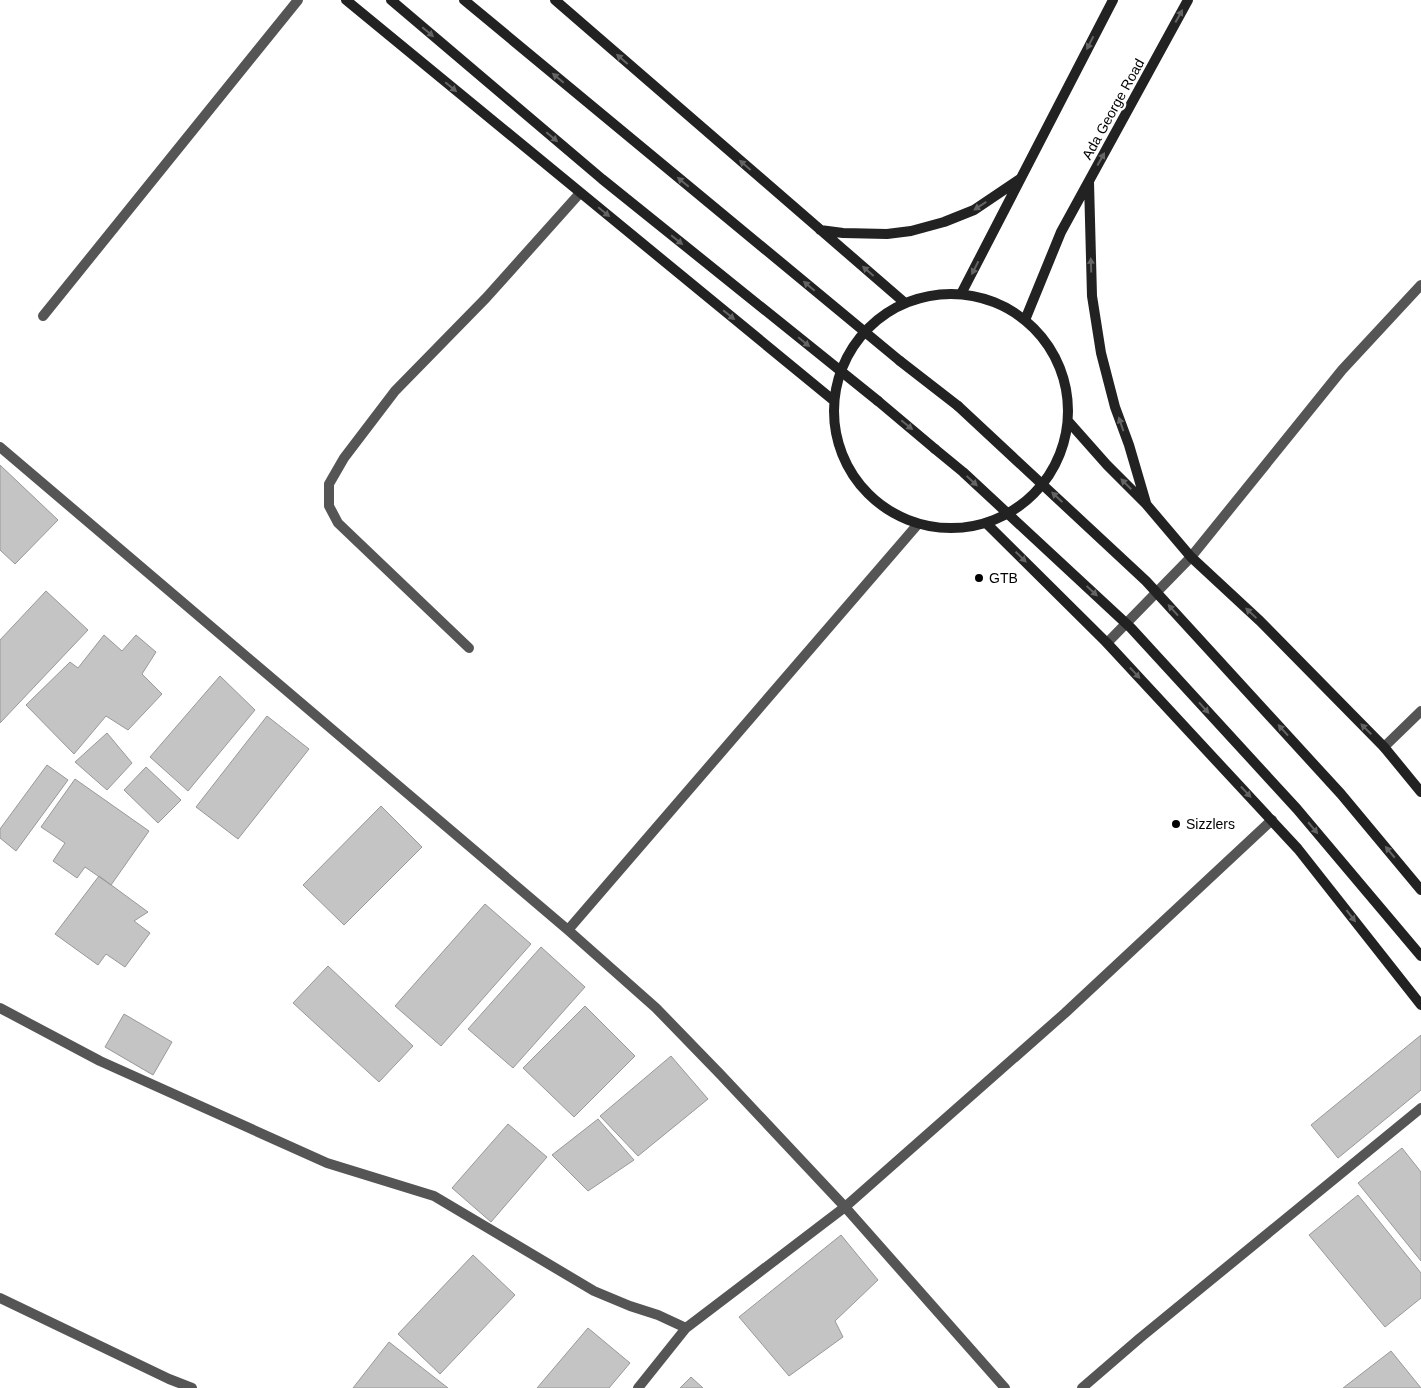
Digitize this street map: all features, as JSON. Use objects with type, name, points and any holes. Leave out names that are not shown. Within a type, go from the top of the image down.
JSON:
[{"type":"main road","points":[[346,0],[833,400]]},
{"type":"main road","points":[[391,0],[602,179],[949,461],[1124,621],[1297,809],[1421,956]]},
{"type":"main road","points":[[464,0],[900,361],[958,406],[1057,497],[1146,581],[1341,794],[1421,890]]},
{"type":"main road","points":[[554,0],[905,303]]},
{"type":"main road","points":[[961,294],[1113,0]]},
{"type":"main road","name":"Ada George Road","points":[[1025,320],[1061,232],[1188,0]]},
{"type":"main road","points":[[820,230],[843,233],[887,234],[911,231],[951,220],[974,210],[1021,179]]},
{"type":"main road","points":[[1089,182],[1092,296],[1101,352],[1146,504]]},
{"type":"main road","points":[[938,294],[961,294],[984,298],[1005,307],[1025,320],[1042,336],[1054,355],[1064,376],[1068,398],[1068,422],[1064,444],[1056,466],[1043,485],[1008,514],[986,523],[964,527],[940,528],[918,524],[896,515],[877,502],[860,486],[847,467],[838,446],[834,423],[833,400],[838,378],[846,356],[859,337],[875,321],[905,303],[938,294]]},
{"type":"main road","points":[[1068,422],[1146,504],[1192,557],[1260,621],[1384,747],[1421,792]]},
{"type":"main road","points":[[986,523],[1107,642],[1272,820],[1298,849],[1421,1006]]},
{"type":"street","points":[[43,316],[298,0]]},
{"type":"street","points":[[470,648],[338,523],[329,506],[329,484],[344,458],[395,391],[486,298],[580,193]]},
{"type":"street","points":[[1107,642],[1192,557],[1342,370],[1421,285]]},
{"type":"street","points":[[0,447],[568,930],[656,1008],[845,1206],[1005,1388]]},
{"type":"street","points":[[568,930],[918,524]]},
{"type":"street","points":[[1384,747],[1421,711]]},
{"type":"street","points":[[638,1388],[686,1328],[845,1206],[1065,1013],[1272,820]]},
{"type":"street","points":[[0,1008],[100,1061],[327,1163],[434,1196],[594,1291],[658,1315],[686,1328]]},
{"type":"street","points":[[1082,1388],[1421,1108]]},
{"type":"street","points":[[0,1298],[169,1379],[192,1388]]},
{"type":"building","points":[[0,465],[58,520],[15,564],[0,550]]},
{"type":"building","points":[[46,591],[88,630],[0,723],[0,640]]},
{"type":"building","points":[[104,635],[122,651],[136,635],[156,652],[142,674],[162,694],[128,730],[106,716],[74,754],[26,705],[70,662],[78,668]]},
{"type":"building","points":[[220,676],[255,710],[188,791],[150,757]]},
{"type":"building","points":[[267,716],[309,749],[238,839],[196,807]]},
{"type":"building","points":[[107,733],[132,763],[107,790],[75,762]]},
{"type":"building","points":[[47,765],[68,780],[16,851],[0,838],[0,829]]},
{"type":"building","points":[[146,767],[181,800],[158,823],[124,790]]},
{"type":"building","points":[[75,779],[149,831],[111,885],[85,867],[77,878],[53,861],[65,843],[41,827]]},
{"type":"building","points":[[381,806],[422,847],[344,925],[303,885]]},
{"type":"building","points":[[99,876],[148,912],[134,921],[150,933],[125,967],[106,954],[98,965],[55,934]]},
{"type":"building","points":[[485,904],[531,944],[441,1046],[395,1006]]},
{"type":"building","points":[[541,947],[585,987],[513,1068],[468,1029]]},
{"type":"building","points":[[328,966],[413,1046],[379,1082],[293,1003]]},
{"type":"building","points":[[585,1006],[635,1056],[574,1117],[523,1068]]},
{"type":"building","points":[[124,1014],[172,1042],[153,1075],[105,1047]]},
{"type":"building","points":[[1421,1035],[1421,1090],[1338,1158],[1311,1125]]},
{"type":"building","points":[[671,1056],[708,1099],[638,1156],[600,1116]]},
{"type":"building","points":[[598,1119],[634,1160],[588,1191],[552,1155]]},
{"type":"building","points":[[508,1124],[547,1157],[491,1222],[452,1188]]},
{"type":"building","points":[[1402,1148],[1421,1172],[1421,1261],[1358,1183]]},
{"type":"building","points":[[1358,1195],[1421,1273],[1421,1298],[1385,1327],[1309,1235]]},
{"type":"building","points":[[841,1235],[878,1280],[835,1321],[843,1337],[789,1376],[739,1317]]},
{"type":"building","points":[[473,1255],[515,1295],[440,1374],[398,1334]]},
{"type":"building","points":[[588,1328],[630,1363],[609,1388],[537,1388]]},
{"type":"building","points":[[389,1342],[448,1388],[353,1388]]},
{"type":"building","points":[[1391,1351],[1421,1388],[1343,1388]]},
{"type":"building","points":[[691,1377],[703,1388],[680,1388]]},
{"type":"place","name":"GTB","points":[[979,578]]},
{"type":"place","name":"Sizzlers","points":[[1176,824]]}]
